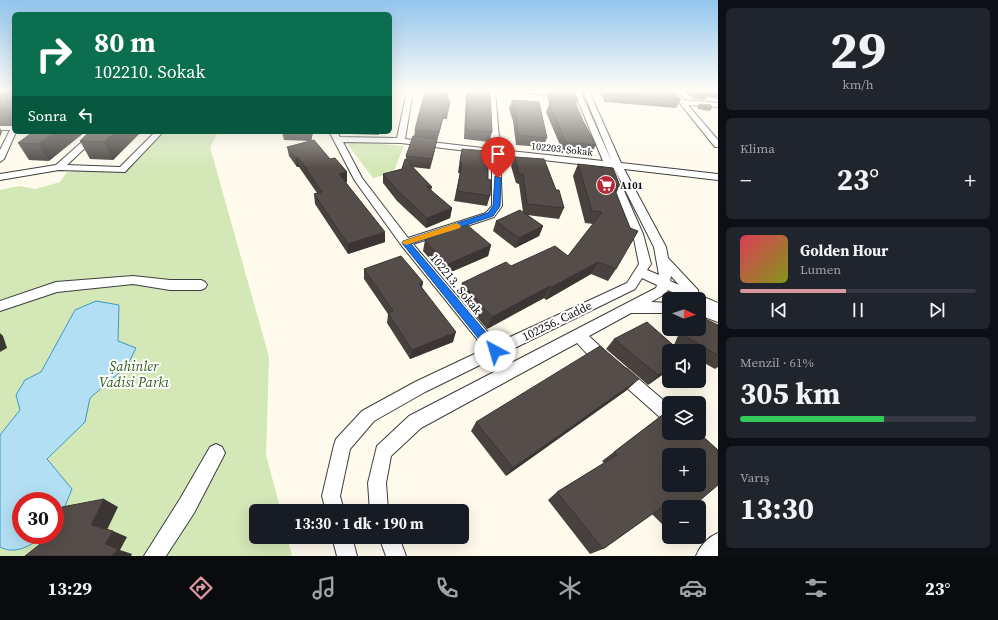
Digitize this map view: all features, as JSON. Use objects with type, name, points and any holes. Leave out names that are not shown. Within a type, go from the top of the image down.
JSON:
[{"type":"street","points":[[401,141],[405,117]]},
{"type":"street","points":[[406,243],[490,215],[497,206],[498,190],[494,117]]},
{"type":"street","points":[[592,117],[613,165],[638,234],[645,264],[639,274],[672,292]]},
{"type":"street","points":[[695,117],[718,145]]},
{"type":"street","points":[[0,128],[12,129]]},
{"type":"street","points":[[0,159],[12,133]]},
{"type":"street","points":[[59,167],[96,134]]},
{"type":"street","points":[[0,177],[59,167],[122,170],[157,134]]},
{"type":"street","name":"102203. Sokak","points":[[335,136],[401,141],[496,153],[718,177]]},
{"type":"street","name":"102213. Sokak","points":[[335,136],[358,179],[406,243],[495,351]]},
{"type":"street","points":[[613,165],[660,247],[663,288]]},
{"type":"street","points":[[662,259],[691,292]]},
{"type":"street","name":"102256. Cadde","points":[[333,504],[331,496],[342,445],[368,416],[420,387],[631,286],[639,274]]},
{"type":"street","points":[[0,306],[56,287],[64,286],[133,280],[170,285],[201,285]]},
{"type":"street","points":[[663,288],[668,292]]},
{"type":"street","name":"102256. Cadde","points":[[378,504],[377,483],[383,452],[416,422],[578,335],[606,322],[663,288]]},
{"type":"street","points":[[626,310],[662,308]]},
{"type":"street","points":[[578,335],[662,409]]},
{"type":"street","points":[[154,556],[187,506],[216,453]]},
{"type":"street","points":[[706,556],[718,543]]},
{"type":"street","points":[[344,544],[347,556]]},
{"type":"street","points":[[392,544],[396,556]]},
{"type":"green space","name":"Şahinler Vadisi Parkı","points":[[161,134],[217,134],[210,147],[269,357],[266,455],[279,504],[249,504],[249,544],[289,544],[292,556],[0,556],[0,190],[19,186],[35,189],[60,182],[67,172],[80,170],[123,171],[133,165]]},
{"type":"green space","points":[[354,142],[404,146],[393,173],[373,178],[348,145]]},
{"type":"water","points":[[96,301],[119,305],[118,341],[136,348],[127,366],[90,398],[85,422],[47,459],[72,489],[64,508],[64,492],[12,492],[12,544],[32,544],[17,550],[6,549],[0,547],[0,435],[20,410],[16,395],[25,380],[41,372],[75,310]]},
{"type":"building","points":[[418,117],[442,117],[439,132],[415,130]]},
{"type":"building","points":[[467,117],[491,117],[492,132],[466,130]]},
{"type":"building","points":[[516,117],[542,117],[547,138],[518,135]]},
{"type":"building","points":[[555,117],[581,117],[596,145],[566,142]]},
{"type":"building","points":[[30,134],[51,134],[38,144],[18,143]]},
{"type":"building","points":[[87,134],[113,134],[104,142],[80,141]]},
{"type":"building","points":[[413,136],[437,139],[432,159],[406,156]]},
{"type":"building","points":[[314,140],[330,159],[335,158],[347,172],[339,174],[385,232],[348,244],[314,194],[322,192],[298,157],[295,158],[287,147]]},
{"type":"building","points":[[462,149],[488,151],[488,179],[491,180],[490,196],[457,191],[462,163],[460,163]]},
{"type":"building","points":[[515,157],[544,159],[556,190],[559,190],[564,208],[527,204],[523,174],[519,174]]},
{"type":"building","points":[[405,159],[432,187],[426,186],[452,208],[427,218],[398,191],[383,174],[402,169]]},
{"type":"building","points":[[578,164],[613,168],[620,186],[613,185],[630,228],[638,231],[616,269],[598,262],[492,317],[462,283],[506,262],[511,266],[555,246],[568,256],[602,212],[592,211]]},
{"type":"building","points":[[520,210],[543,226],[519,238],[496,221]]},
{"type":"building","points":[[466,224],[491,245],[446,265],[425,240]]},
{"type":"building","points":[[401,256],[423,282],[419,284],[456,332],[412,350],[388,313],[393,311],[364,269]]},
{"type":"building","points":[[706,319],[718,325],[718,355],[706,348],[706,344],[698,344],[684,336],[706,336]]},
{"type":"building","points":[[647,322],[672,344],[662,344],[662,372],[658,375],[614,339]]},
{"type":"building","points":[[600,346],[639,379],[513,468],[476,422]]},
{"type":"building","points":[[662,415],[662,440],[706,439],[718,450],[718,485],[700,500],[662,500],[662,507],[603,549],[557,492],[617,455],[614,452]]},
{"type":"building","points":[[104,499],[91,525],[113,531],[105,544],[118,549],[112,556],[25,556],[40,544],[64,544],[64,507]]},
{"type":"slow traffic","points":[[406,243],[457,226]]},
{"type":"place","name":"A101","points":[[606,185]]},
{"type":"route","points":[[495,351],[406,243],[490,215],[497,206],[498,178]]}]
